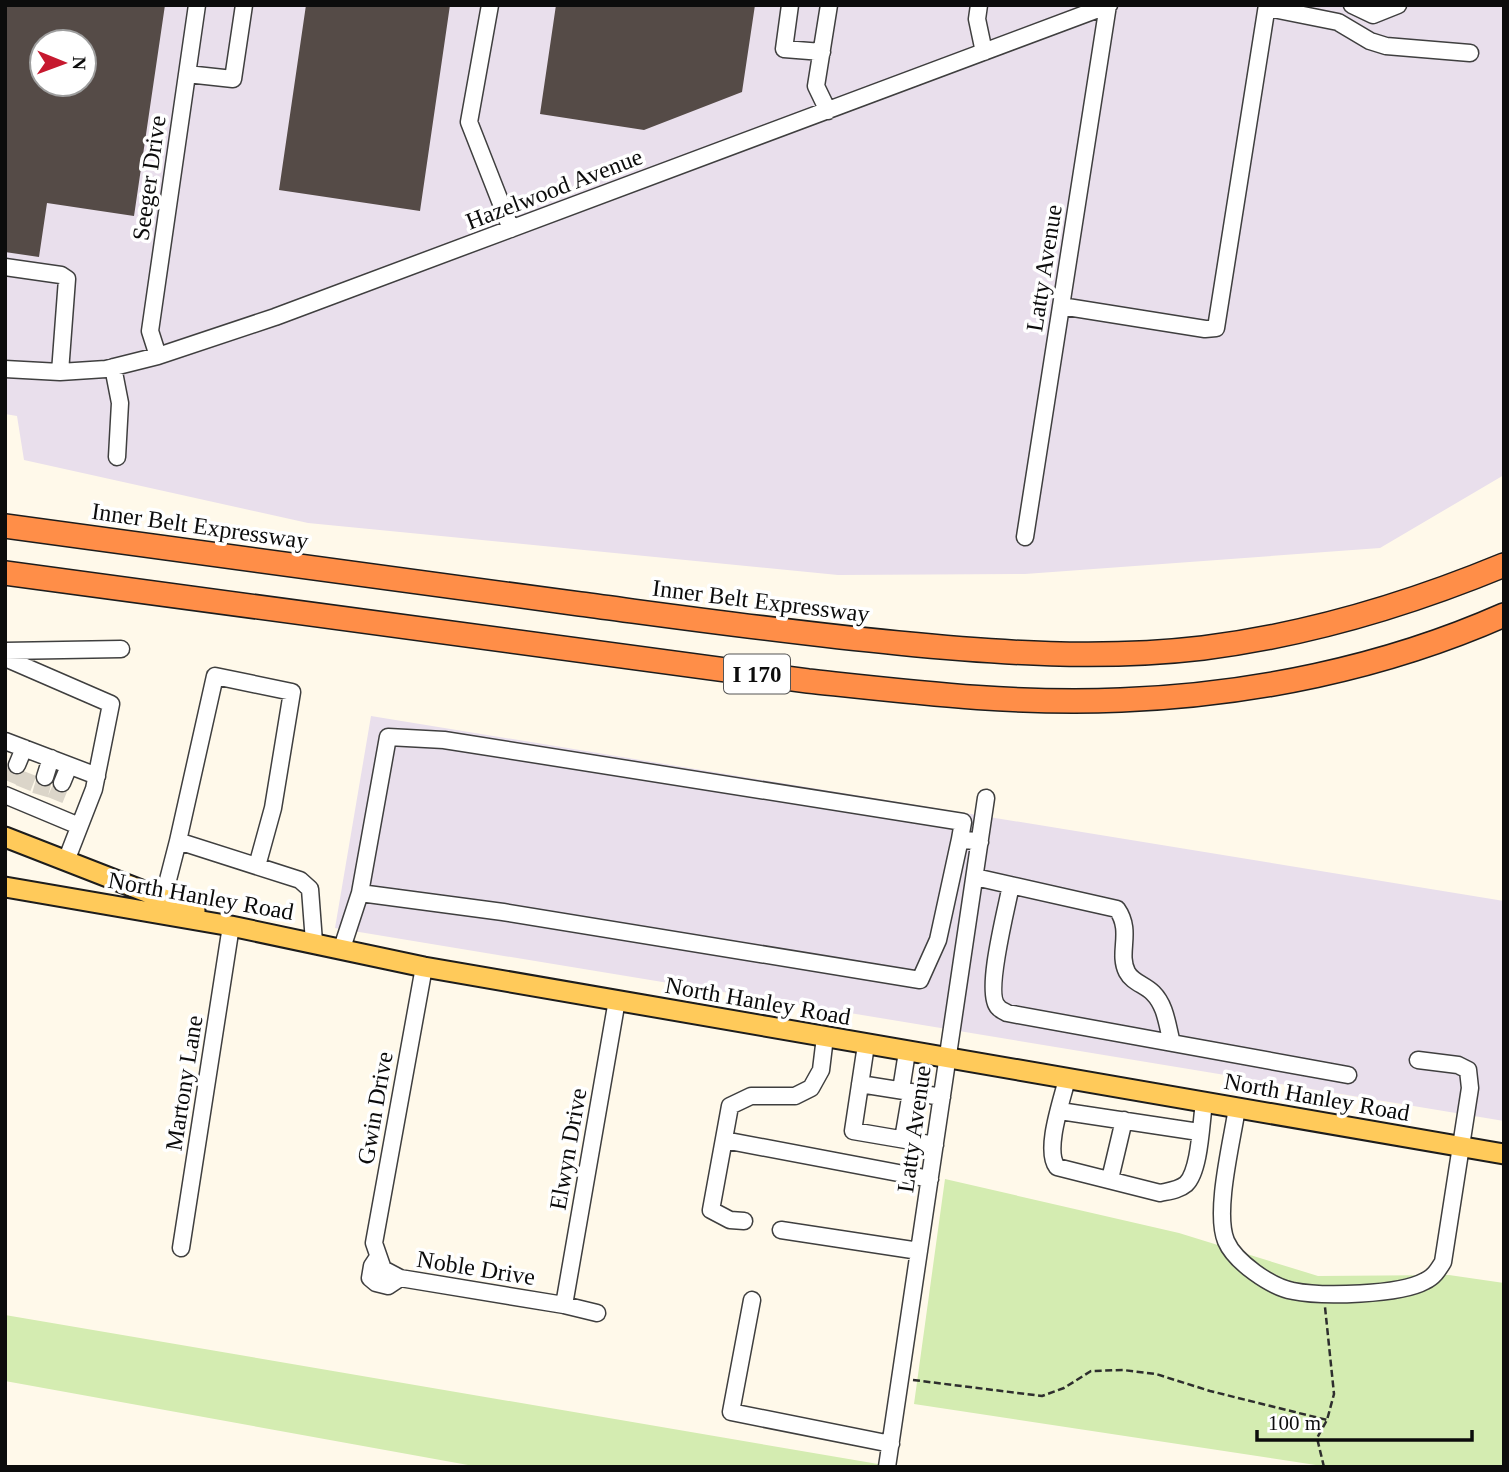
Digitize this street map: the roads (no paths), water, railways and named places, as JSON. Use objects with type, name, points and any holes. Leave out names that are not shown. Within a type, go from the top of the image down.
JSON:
[{"type":"highway","name":"Inner Belt Expressway","points":[[5,526],[797,633],[940,648],[1045,654],[1150,652],[1202,648],[1267,638],[1404,603],[1504,565]]},
{"type":"highway","name":"I 170","points":[[5,573],[808,681],[924,693],[1063,701],[1167,698],[1244,689],[1388,657],[1504,615]]},
{"type":"main road","points":[[5,837],[66,861],[161,906]]},
{"type":"main road","name":"North Hanley Road","points":[[5,887],[161,906],[231,926],[424,967],[1504,1154]]},
{"type":"street","name":"Seeger Drive","points":[[158,356],[150,331],[197,5]]},
{"type":"street","points":[[187,74],[233,79],[244,5]]},
{"type":"street","points":[[490,5],[469,122],[511,229]]},
{"type":"street","points":[[790,5],[784,49],[822,51]]},
{"type":"street","points":[[828,110],[816,86],[829,5]]},
{"type":"street","points":[[979,5],[977,19],[984,52]]},
{"type":"street","name":"Hazelwood Avenue","points":[[5,369],[60,372],[113,368],[158,356],[275,317],[1108,5]]},
{"type":"street","name":"Latty Avenue","points":[[1025,537],[1108,5]]},
{"type":"street","points":[[1352,5],[1373,15],[1398,5]]},
{"type":"street","points":[[1061,306],[1205,329],[1216,328],[1268,6],[1338,22],[1370,41],[1386,46],[1470,53]]},
{"type":"street","points":[[5,267],[61,275],[67,279],[60,372]]},
{"type":"street","points":[[113,368],[120,403],[117,457]]},
{"type":"street","points":[[5,651],[121,649]]},
{"type":"street","points":[[5,657],[111,704],[97,776],[66,861]]},
{"type":"street","points":[[161,906],[215,676],[292,692],[273,808],[257,866]]},
{"type":"street","points":[[342,948],[360,893],[388,737],[444,740],[962,822],[938,940],[920,980],[503,912],[360,893]]},
{"type":"street","points":[[6,742],[34,762],[69,765],[97,776]]},
{"type":"street","points":[[62,783],[69,765]]},
{"type":"street","points":[[12,791],[45,804],[79,826]]},
{"type":"street","name":"Latty Avenue","points":[[887,1467],[986,798]]},
{"type":"street","points":[[960,839],[980,842]]},
{"type":"street","points":[[178,841],[300,880],[310,889],[314,942]]},
{"type":"street","points":[[975,877],[1117,909],[1126,927],[1124,951],[1127,972],[1136,982],[1152,992],[1164,1007],[1172,1043]]},
{"type":"street","points":[[1011,885],[993,976],[994,998],[998,1007],[1007,1013],[1348,1075]]},
{"type":"street","name":"Martony Lane","points":[[181,1248],[231,926]]},
{"type":"street","name":"Gwin Drive","points":[[381,1263],[374,1243],[424,967]]},
{"type":"street","name":"Elwyn Drive","points":[[564,1305],[617,1000]]},
{"type":"street","points":[[744,1221],[730,1220],[711,1210],[730,1106],[751,1096],[795,1096],[811,1088],[821,1070],[825,1037]]},
{"type":"street","points":[[866,1045],[853,1131],[935,1145]]},
{"type":"street","points":[[904,1139],[907,1052]]},
{"type":"street","points":[[1237,1108],[1222,1217],[1225,1239],[1234,1256],[1256,1273],[1291,1291],[1388,1292],[1423,1283],[1435,1275],[1443,1262],[1470,1088],[1468,1070],[1458,1065],[1418,1060]]},
{"type":"street","points":[[1067,1079],[1051,1148],[1052,1160],[1057,1167],[1160,1193],[1177,1190],[1188,1182],[1194,1169],[1204,1103]]},
{"type":"street","points":[[860,1084],[942,1097]]},
{"type":"street","points":[[1060,1111],[1199,1132]]},
{"type":"street","points":[[1110,1179],[1124,1120]]},
{"type":"street","points":[[724,1140],[930,1179]]},
{"type":"street","points":[[781,1230],[919,1251]]},
{"type":"street","name":"Noble Drive","points":[[381,1263],[400,1278],[564,1305],[597,1313]]},
{"type":"street","points":[[752,1300],[731,1412],[891,1444]]},
{"type":"tunnel","points":[[10,782],[17,765]]},
{"type":"tunnel","points":[[23,788],[31,768]]},
{"type":"tunnel","points":[[40,795],[45,777]]},
{"type":"tunnel","points":[[55,800],[62,783]]}]
